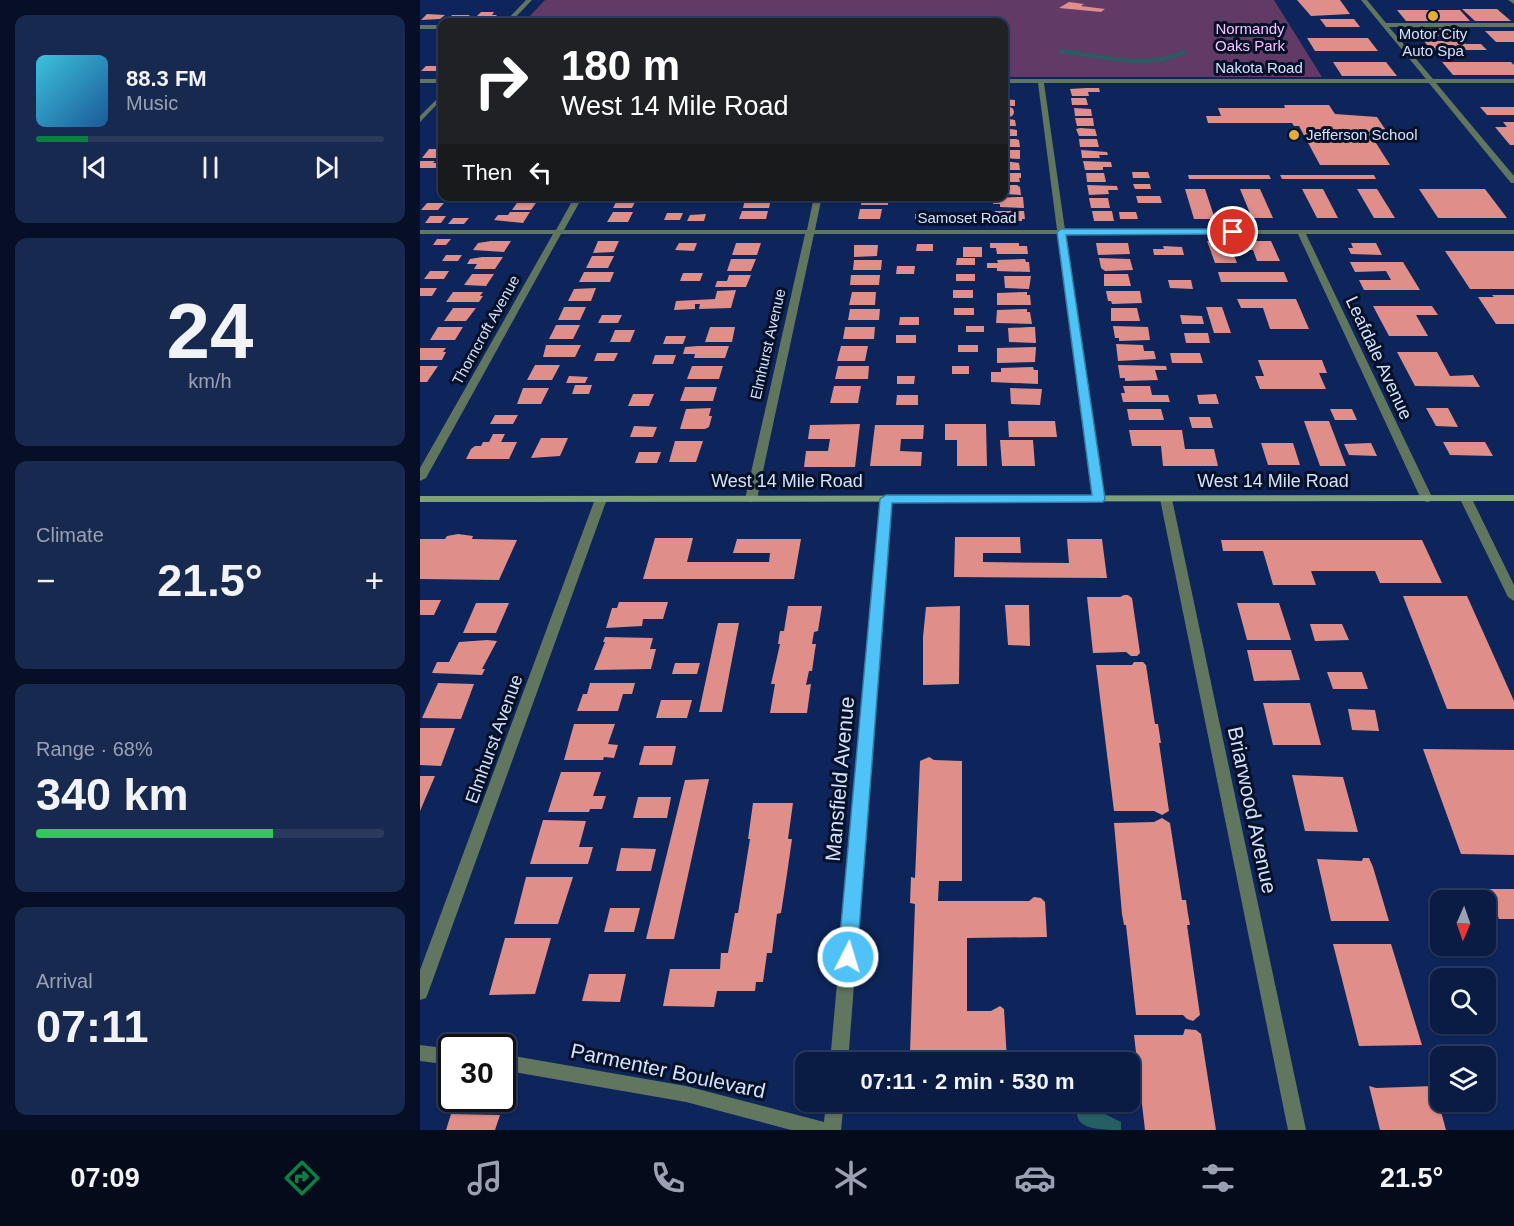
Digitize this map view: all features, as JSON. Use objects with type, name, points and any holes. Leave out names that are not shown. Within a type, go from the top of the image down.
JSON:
[{"type":"main road","name":"West 14 Mile Road","points":[[420,499],[1514,498]]},
{"type":"street","points":[[512,18],[529,0]]},
{"type":"street","points":[[1364,0],[1514,181]]},
{"type":"street","points":[[1384,25],[1514,25]]},
{"type":"street","points":[[420,27],[438,27]]},
{"type":"street","points":[[420,81],[438,81]]},
{"type":"street","name":"Nakota Road","points":[[1008,81],[1514,81]]},
{"type":"street","points":[[1041,81],[1098,499]]},
{"type":"street","points":[[420,120],[438,100]]},
{"type":"street","name":"Thorncroft Avenue","points":[[420,478],[576,201]]},
{"type":"street","name":"Elmhurst Avenue","points":[[751,499],[817,201]]},
{"type":"street","name":"Samoset Road","points":[[420,232],[1514,232]]},
{"type":"street","name":"Leafdale Avenue","points":[[1301,232],[1427,499]]},
{"type":"street","name":"Elmhurst Avenue","points":[[420,993],[601,499]]},
{"type":"street","name":"Mansfield Avenue","points":[[839,1052],[886,499]]},
{"type":"street","name":"Briarwood Avenue","points":[[1166,499],[1297,1130]]},
{"type":"street","points":[[1466,499],[1514,597]]},
{"type":"street","points":[[420,1053],[438,1055]]},
{"type":"street","name":"Parmenter Boulevard","points":[[516,1064],[686,1094],[823,1130]]},
{"type":"street","points":[[832,1130],[834,1112]]},
{"type":"green space","name":"Normandy Oaks Park","points":[[545,0],[1274,0],[1322,77],[1008,77],[1008,18],[528,18]]},
{"type":"shaded area","points":[[1078,1112],[1101,1112],[1121,1122],[1121,1130],[1104,1130],[1088,1126],[1081,1123]]},
{"type":"building","points":[[1297,0],[1340,0],[1350,14],[1311,16]]},
{"type":"building","points":[[1069,2],[1105,9],[1101,12],[1059,8]]},
{"type":"building","points":[[1462,9],[1497,9],[1511,21],[1475,21]]},
{"type":"building","points":[[1397,10],[1460,10],[1470,21],[1406,21]]},
{"type":"building","points":[[481,12],[494,12],[492,15],[497,15],[494,18],[475,18]]},
{"type":"building","points":[[427,14],[445,15],[438,19],[421,20]]},
{"type":"building","points":[[452,15],[470,15],[467,18],[449,18]]},
{"type":"building","points":[[1320,19],[1354,19],[1360,27],[1326,27]]},
{"type":"building","points":[[1451,28],[1457,35],[1419,36],[1413,29]]},
{"type":"building","points":[[1485,31],[1514,31],[1514,42],[1496,42]]},
{"type":"building","points":[[1307,38],[1368,38],[1378,51],[1315,51]]},
{"type":"building","points":[[1424,41],[1463,41],[1466,44],[1481,44],[1487,50],[1431,50]]},
{"type":"building","points":[[1333,62],[1386,62],[1397,76],[1342,76]]},
{"type":"building","points":[[1442,62],[1511,62],[1514,65],[1514,75],[1453,75]]},
{"type":"building","points":[[438,63],[438,71],[421,71],[426,66],[436,66]]},
{"type":"building","points":[[1099,88],[1100,92],[1088,92],[1089,96],[1072,96],[1070,89]]},
{"type":"building","points":[[1071,98],[1086,98],[1088,105],[1072,105]]},
{"type":"building","points":[[1008,99],[1015,100],[1015,106],[1008,106]]},
{"type":"building","points":[[1284,105],[1329,105],[1335,114],[1377,117],[1387,132],[1369,132],[1390,165],[1320,165],[1299,126],[1294,126],[1292,123],[1208,123],[1206,116],[1221,116],[1218,108],[1285,108]]},
{"type":"building","points":[[1008,107],[1013,108],[1013,116],[1008,117]]},
{"type":"building","points":[[1480,107],[1514,107],[1514,115],[1487,115]]},
{"type":"building","points":[[1074,108],[1091,109],[1092,116],[1075,116]]},
{"type":"building","points":[[1075,118],[1093,118],[1094,126],[1077,126]]},
{"type":"building","points":[[1008,119],[1015,120],[1016,126],[1008,126]]},
{"type":"building","points":[[1503,122],[1514,122],[1514,145],[1510,145],[1495,127],[1507,127]]},
{"type":"building","points":[[1008,129],[1017,130],[1017,136],[1008,136]]},
{"type":"building","points":[[1076,129],[1095,129],[1097,136],[1079,136]]},
{"type":"building","points":[[1008,139],[1019,140],[1020,147],[1008,147]]},
{"type":"building","points":[[1079,139],[1097,139],[1099,147],[1080,147]]},
{"type":"building","points":[[429,149],[438,149],[438,158],[422,158]]},
{"type":"building","points":[[1008,150],[1020,150],[1020,159],[1008,158]]},
{"type":"building","points":[[1081,150],[1107,152],[1108,155],[1099,155],[1100,158],[1082,158]]},
{"type":"building","points":[[420,161],[438,163],[437,168],[420,168]]},
{"type":"building","points":[[1083,161],[1111,162],[1112,167],[1103,167],[1103,170],[1085,170]]},
{"type":"building","points":[[1008,162],[1019,163],[1020,170],[1008,170]]},
{"type":"building","points":[[1132,172],[1148,172],[1150,178],[1133,178]]},
{"type":"building","points":[[1008,173],[1021,173],[1020,182],[1008,182]]},
{"type":"building","points":[[1086,173],[1104,173],[1106,182],[1087,182]]},
{"type":"building","points":[[1188,175],[1269,175],[1271,179],[1189,179]]},
{"type":"building","points":[[1280,175],[1374,175],[1376,179],[1282,179]]},
{"type":"building","points":[[1133,184],[1150,184],[1151,189],[1135,189]]},
{"type":"building","points":[[1008,185],[1020,187],[1021,195],[1008,194]]},
{"type":"building","points":[[1087,185],[1117,186],[1118,190],[1108,190],[1109,194],[1089,195]]},
{"type":"building","points":[[1185,189],[1205,189],[1215,219],[1194,219]]},
{"type":"building","points":[[1240,189],[1260,189],[1273,218],[1252,218]]},
{"type":"building","points":[[1302,189],[1323,189],[1338,218],[1317,218]]},
{"type":"building","points":[[1357,189],[1377,189],[1395,218],[1374,218]]},
{"type":"building","points":[[1419,189],[1485,189],[1507,218],[1438,218]]},
{"type":"building","points":[[1136,196],[1160,196],[1162,203],[1138,203]]},
{"type":"building","points":[[1023,197],[1024,208],[1000,207],[1000,204],[993,204],[993,201],[1008,201],[1008,198]]},
{"type":"building","points":[[1089,198],[1108,198],[1110,208],[1091,208]]},
{"type":"building","points":[[518,201],[537,201],[531,210],[512,210]]},
{"type":"building","points":[[616,201],[636,201],[632,208],[613,208]]},
{"type":"building","points":[[709,201],[726,201],[725,203],[708,203]]},
{"type":"building","points":[[745,201],[771,201],[769,208],[743,208]]},
{"type":"building","points":[[861,201],[888,201],[888,205],[861,205]]},
{"type":"building","points":[[427,203],[444,203],[438,210],[421,210]]},
{"type":"building","points":[[860,209],[882,209],[880,219],[858,219]]},
{"type":"building","points":[[742,211],[768,211],[766,219],[739,219]]},
{"type":"building","points":[[995,211],[1024,211],[1025,219],[996,221]]},
{"type":"building","points":[[1092,211],[1112,211],[1114,221],[1094,221]]},
{"type":"building","points":[[510,212],[530,212],[523,223],[494,220],[498,215],[508,215]]},
{"type":"building","points":[[613,212],[633,212],[628,222],[607,222]]},
{"type":"building","points":[[1119,212],[1136,212],[1138,219],[1120,219]]},
{"type":"building","points":[[667,213],[683,213],[680,220],[664,220]]},
{"type":"building","points":[[956,213],[972,213],[972,220],[956,220]]},
{"type":"building","points":[[706,214],[704,221],[687,221],[690,215]]},
{"type":"building","points":[[915,214],[932,214],[932,220],[915,220]]},
{"type":"building","points":[[430,216],[446,216],[441,223],[425,223]]},
{"type":"building","points":[[453,218],[469,218],[464,224],[448,224]]},
{"type":"building","points":[[437,239],[451,239],[446,245],[433,245]]},
{"type":"building","points":[[511,241],[504,252],[473,250],[478,243]]},
{"type":"building","points":[[598,241],[619,241],[614,252],[593,253]]},
{"type":"building","points":[[1207,241],[1271,241],[1280,261],[1257,261],[1253,250],[1232,250],[1237,263],[1215,263]]},
{"type":"building","points":[[679,243],[697,243],[694,251],[675,250]]},
{"type":"building","points":[[736,243],[761,243],[757,255],[732,255]]},
{"type":"building","points":[[990,243],[1019,243],[1019,246],[1027,246],[1028,254],[997,254],[996,248],[990,248]]},
{"type":"building","points":[[1096,243],[1128,243],[1130,254],[1098,255]]},
{"type":"building","points":[[1351,243],[1376,243],[1382,255],[1351,254],[1348,248],[1353,248]]},
{"type":"building","points":[[917,244],[933,244],[933,251],[916,251]]},
{"type":"building","points":[[854,245],[878,245],[877,256],[854,257]]},
{"type":"building","points":[[1163,246],[1182,247],[1184,255],[1154,255],[1153,249],[1164,249]]},
{"type":"building","points":[[963,247],[982,247],[982,257],[963,257]]},
{"type":"building","points":[[1445,251],[1514,251],[1514,289],[1470,289]]},
{"type":"building","points":[[446,255],[462,255],[458,261],[442,261]]},
{"type":"building","points":[[592,256],[614,256],[608,268],[586,268]]},
{"type":"building","points":[[503,257],[495,269],[474,269],[477,264],[467,264],[470,259]]},
{"type":"building","points":[[957,258],[975,258],[975,265],[956,265]]},
{"type":"building","points":[[1099,258],[1130,259],[1133,270],[1105,271],[1101,268]]},
{"type":"building","points":[[731,259],[756,259],[751,271],[727,271]]},
{"type":"building","points":[[1025,259],[1029,262],[1030,272],[997,271],[997,268],[987,268],[987,263],[998,263],[997,260]]},
{"type":"building","points":[[854,260],[882,260],[881,270],[853,270]]},
{"type":"building","points":[[1350,262],[1403,262],[1420,290],[1364,290],[1359,280],[1391,280],[1386,271],[1355,272]]},
{"type":"building","points":[[897,266],[915,266],[914,274],[896,274]]},
{"type":"building","points":[[430,271],[449,271],[444,279],[424,279]]},
{"type":"building","points":[[584,272],[614,272],[610,282],[579,282]]},
{"type":"building","points":[[1218,272],[1284,272],[1288,282],[1221,282]]},
{"type":"building","points":[[683,273],[703,273],[700,281],[680,281]]},
{"type":"building","points":[[472,274],[494,274],[486,286],[464,285]]},
{"type":"building","points":[[956,274],[975,274],[975,281],[956,281]]},
{"type":"building","points":[[1104,274],[1128,274],[1131,286],[1104,286]]},
{"type":"building","points":[[729,275],[751,275],[746,287],[715,287],[717,281],[727,281]]},
{"type":"building","points":[[851,275],[880,275],[879,285],[850,285]]},
{"type":"building","points":[[1004,276],[1031,276],[1029,289],[1005,288]]},
{"type":"building","points":[[1168,280],[1191,280],[1193,289],[1170,288]]},
{"type":"building","points":[[420,288],[437,288],[432,296],[420,296]]},
{"type":"building","points":[[596,288],[591,301],[568,301],[574,289]]},
{"type":"building","points":[[736,290],[731,308],[699,309],[700,304],[695,304],[695,309],[674,310],[676,301],[715,299],[717,291]]},
{"type":"building","points":[[953,290],[973,290],[973,298],[953,298]]},
{"type":"building","points":[[1106,291],[1140,291],[1142,303],[1112,304],[1108,301]]},
{"type":"building","points":[[453,292],[483,292],[480,296],[483,296],[479,302],[446,302]]},
{"type":"building","points":[[852,292],[876,292],[875,305],[849,305]]},
{"type":"building","points":[[1027,292],[1027,295],[1030,295],[1031,305],[997,305],[997,293]]},
{"type":"building","points":[[1492,295],[1514,295],[1514,324],[1496,324],[1478,297],[1494,297]]},
{"type":"building","points":[[1237,299],[1296,299],[1309,329],[1270,329],[1263,308],[1241,308]]},
{"type":"building","points":[[1373,306],[1432,306],[1438,315],[1416,315],[1428,336],[1389,336]]},
{"type":"building","points":[[564,307],[586,307],[580,320],[558,320]]},
{"type":"building","points":[[1206,307],[1222,307],[1231,333],[1214,333]]},
{"type":"building","points":[[453,308],[476,308],[466,321],[444,321]]},
{"type":"building","points":[[954,308],[974,308],[974,315],[954,315]]},
{"type":"building","points":[[1111,308],[1137,308],[1140,321],[1111,321]]},
{"type":"building","points":[[850,309],[880,309],[879,320],[848,320]]},
{"type":"building","points":[[1027,309],[1027,312],[1030,312],[1032,324],[996,323],[997,310]]},
{"type":"building","points":[[602,315],[622,315],[618,323],[598,323]]},
{"type":"building","points":[[1180,315],[1202,316],[1204,324],[1182,324]]},
{"type":"building","points":[[900,317],[919,317],[919,325],[899,325]]},
{"type":"building","points":[[556,325],[580,325],[573,339],[549,339]]},
{"type":"building","points":[[966,326],[984,326],[984,332],[966,332]]},
{"type":"building","points":[[1113,326],[1148,327],[1150,340],[1119,341],[1119,338],[1115,338]]},
{"type":"building","points":[[438,327],[463,327],[455,340],[430,340]]},
{"type":"building","points":[[710,327],[735,327],[732,342],[705,342]]},
{"type":"building","points":[[845,327],[875,327],[874,339],[843,339]]},
{"type":"building","points":[[1035,327],[1036,343],[1009,342],[1008,328]]},
{"type":"building","points":[[615,330],[635,330],[630,342],[610,342]]},
{"type":"building","points":[[1184,333],[1208,333],[1210,343],[1186,343]]},
{"type":"building","points":[[896,335],[916,335],[916,343],[896,343]]},
{"type":"building","points":[[666,336],[686,336],[683,344],[663,344]]},
{"type":"building","points":[[1116,344],[1143,345],[1144,351],[1154,351],[1156,359],[1118,361]]},
{"type":"building","points":[[546,345],[581,345],[575,357],[543,357]]},
{"type":"building","points":[[958,345],[978,345],[978,352],[958,352]]},
{"type":"building","points":[[729,346],[725,358],[694,358],[695,354],[683,354],[685,347]]},
{"type":"building","points":[[841,346],[868,346],[865,361],[837,361]]},
{"type":"building","points":[[1036,347],[1035,362],[997,363],[997,348]]},
{"type":"building","points":[[420,348],[446,348],[443,352],[446,352],[442,360],[420,360]]},
{"type":"building","points":[[1397,352],[1437,352],[1450,376],[1473,375],[1480,387],[1415,386]]},
{"type":"building","points":[[597,353],[618,353],[614,361],[594,361]]},
{"type":"building","points":[[1170,353],[1200,353],[1203,363],[1172,363]]},
{"type":"building","points":[[655,355],[676,355],[673,364],[652,364]]},
{"type":"building","points":[[1258,360],[1322,360],[1327,373],[1319,373],[1326,389],[1260,389],[1255,376],[1264,376]]},
{"type":"building","points":[[535,365],[560,365],[552,380],[527,380]]},
{"type":"building","points":[[1118,365],[1166,366],[1167,370],[1155,370],[1158,380],[1125,381],[1125,378],[1120,378]]},
{"type":"building","points":[[420,366],[438,366],[427,382],[420,382]]},
{"type":"building","points":[[692,366],[723,366],[719,379],[687,379]]},
{"type":"building","points":[[838,366],[869,366],[868,379],[835,379]]},
{"type":"building","points":[[952,366],[969,366],[969,374],[952,374]]},
{"type":"building","points":[[1033,367],[1034,370],[1038,370],[1038,384],[991,382],[991,372],[1001,372],[1001,368]]},
{"type":"building","points":[[569,376],[588,377],[585,383],[566,383]]},
{"type":"building","points":[[897,376],[915,376],[914,384],[897,384]]},
{"type":"building","points":[[575,385],[592,385],[589,394],[572,394]]},
{"type":"building","points":[[834,386],[861,386],[858,403],[830,403]]},
{"type":"building","points":[[1123,386],[1150,386],[1152,395],[1168,395],[1170,402],[1123,402],[1121,393],[1125,393]]},
{"type":"building","points":[[685,387],[717,387],[713,401],[680,401]]},
{"type":"building","points":[[523,388],[549,388],[541,404],[517,404]]},
{"type":"building","points":[[1010,388],[1042,389],[1040,405],[1011,404]]},
{"type":"building","points":[[633,394],[654,394],[649,406],[628,406]]},
{"type":"building","points":[[1216,394],[1219,404],[1199,404],[1197,395]]},
{"type":"building","points":[[897,395],[918,395],[918,405],[896,405]]},
{"type":"building","points":[[711,408],[709,416],[712,416],[709,427],[680,429],[686,409]]},
{"type":"building","points":[[1426,408],[1448,408],[1458,427],[1436,426]]},
{"type":"building","points":[[1127,409],[1161,409],[1164,420],[1129,420]]},
{"type":"building","points":[[1330,409],[1352,409],[1357,420],[1335,420]]},
{"type":"building","points":[[495,415],[518,415],[513,424],[490,424]]},
{"type":"building","points":[[1189,417],[1210,417],[1213,428],[1192,428]]},
{"type":"building","points":[[1008,421],[1055,421],[1057,437],[1009,437]]},
{"type":"building","points":[[1304,421],[1329,421],[1346,466],[1320,466]]},
{"type":"building","points":[[860,424],[855,467],[804,467],[806,451],[828,451],[830,439],[808,439],[810,425]]},
{"type":"building","points":[[945,424],[986,424],[987,466],[957,466],[957,440],[945,440]]},
{"type":"building","points":[[875,425],[924,425],[923,439],[901,439],[900,451],[922,452],[921,466],[870,466]]},
{"type":"building","points":[[634,426],[657,427],[653,437],[630,437]]},
{"type":"building","points":[[1129,430],[1182,430],[1185,449],[1214,449],[1218,466],[1163,466],[1161,446],[1132,446]]},
{"type":"building","points":[[493,434],[505,434],[501,442],[517,442],[509,459],[466,459],[471,449],[481,446],[483,442],[489,442]]},
{"type":"building","points":[[541,438],[568,438],[560,456],[531,458]]},
{"type":"building","points":[[1000,440],[1033,440],[1035,466],[1002,466]]},
{"type":"building","points":[[675,441],[703,441],[696,462],[669,462]]},
{"type":"building","points":[[1443,442],[1485,442],[1493,456],[1450,455]]},
{"type":"building","points":[[1261,443],[1293,443],[1300,465],[1268,465]]},
{"type":"building","points":[[1371,443],[1377,456],[1349,455],[1344,444]]},
{"type":"building","points":[[639,452],[661,452],[657,463],[635,463]]},
{"type":"building","points":[[458,534],[473,536],[472,539],[517,540],[499,580],[420,579],[420,539],[445,539],[447,536]]},
{"type":"building","points":[[955,537],[1020,537],[1021,553],[983,553],[983,562],[1069,563],[1067,539],[1102,539],[1107,578],[954,577]]},
{"type":"building","points":[[655,538],[693,538],[687,562],[769,562],[770,553],[733,553],[737,539],[801,539],[794,579],[643,579]]},
{"type":"building","points":[[1221,540],[1422,540],[1442,583],[1380,583],[1375,571],[1311,571],[1316,585],[1273,585],[1263,551],[1223,551]]},
{"type":"building","points":[[1124,595],[1132,598],[1140,653],[1137,656],[1131,656],[1126,652],[1093,653],[1087,597]]},
{"type":"building","points":[[1403,596],[1467,596],[1514,701],[1514,709],[1447,709]]},
{"type":"building","points":[[420,600],[441,600],[434,615],[420,615]]},
{"type":"building","points":[[619,602],[668,602],[663,619],[643,619],[642,626],[606,628],[612,608],[617,608]]},
{"type":"building","points":[[476,603],[509,603],[496,633],[463,633]]},
{"type":"building","points":[[1237,603],[1279,603],[1291,640],[1247,640]]},
{"type":"building","points":[[1005,605],[1029,605],[1030,646],[1008,645]]},
{"type":"building","points":[[788,606],[822,606],[818,631],[814,632],[812,644],[816,644],[812,671],[809,671],[806,685],[811,684],[807,713],[770,713],[775,684],[771,684],[780,644],[778,644],[780,631],[784,631]]},
{"type":"building","points":[[960,606],[959,684],[923,685],[923,637],[926,607]]},
{"type":"building","points":[[718,623],[739,623],[722,712],[699,712]]},
{"type":"building","points":[[1310,624],[1342,624],[1349,640],[1315,641]]},
{"type":"building","points":[[605,637],[653,638],[650,649],[656,649],[651,669],[594,670]]},
{"type":"building","points":[[497,641],[482,669],[485,669],[482,675],[432,673],[437,662],[449,662],[459,642]]},
{"type":"building","points":[[1247,650],[1291,650],[1300,680],[1254,681]]},
{"type":"building","points":[[1134,662],[1143,662],[1146,665],[1155,724],[1158,724],[1169,811],[1162,815],[1154,811],[1114,811],[1096,665],[1132,665]]},
{"type":"building","points":[[675,663],[700,663],[697,674],[672,674]]},
{"type":"building","points":[[1327,672],[1362,672],[1368,689],[1333,689]]},
{"type":"building","points":[[438,683],[474,684],[461,719],[422,718]]},
{"type":"building","points":[[590,683],[635,683],[632,694],[623,694],[618,711],[577,711],[583,694],[587,694]]},
{"type":"building","points":[[661,700],[692,700],[687,718],[656,718]]},
{"type":"building","points":[[1263,703],[1310,703],[1321,745],[1273,745]]},
{"type":"building","points":[[1348,709],[1375,710],[1379,731],[1352,730]]},
{"type":"building","points":[[574,724],[615,724],[608,744],[618,745],[614,758],[564,760]]},
{"type":"building","points":[[420,728],[455,728],[441,766],[420,765]]},
{"type":"building","points":[[644,746],[676,746],[672,765],[639,765]]},
{"type":"building","points":[[1423,749],[1514,750],[1514,855],[1461,854]]},
{"type":"building","points":[[929,757],[934,760],[962,761],[962,881],[939,881],[938,901],[1029,901],[1034,897],[1041,898],[1045,902],[1047,937],[967,938],[967,1011],[991,1011],[1000,1006],[1004,1009],[1007,1052],[910,1052],[915,904],[910,903],[911,877],[915,878],[920,761]]},
{"type":"building","points":[[561,772],[601,772],[593,796],[606,796],[602,809],[590,809],[589,812],[548,812]]},
{"type":"building","points":[[1292,775],[1343,777],[1358,832],[1305,831]]},
{"type":"building","points":[[420,776],[435,776],[420,811]]},
{"type":"building","points":[[709,779],[674,939],[646,939],[685,780]]},
{"type":"building","points":[[638,797],[671,797],[667,818],[633,818]]},
{"type":"building","points":[[753,803],[793,803],[788,839],[792,839],[781,913],[777,914],[772,953],[767,953],[763,982],[756,982],[755,991],[717,991],[714,1007],[663,1006],[670,969],[720,969],[721,953],[728,953],[735,913],[738,913],[750,839],[748,839]]},
{"type":"building","points":[[1162,818],[1170,823],[1182,900],[1186,900],[1190,925],[1187,925],[1200,1015],[1193,1021],[1183,1015],[1136,1015],[1126,925],[1124,925],[1122,914],[1114,823],[1154,822]]},
{"type":"building","points":[[543,820],[586,821],[579,847],[593,847],[588,864],[530,864]]},
{"type":"building","points":[[621,848],[656,849],[651,871],[616,871]]},
{"type":"building","points":[[1363,858],[1369,858],[1373,867],[1389,921],[1331,921],[1317,859],[1362,861]]},
{"type":"building","points":[[526,877],[573,877],[558,924],[514,924]]},
{"type":"building","points":[[1514,889],[1514,919],[1499,919],[1496,911],[1496,890],[1488,890]]},
{"type":"building","points":[[610,908],[640,908],[634,932],[604,932]]},
{"type":"building","points":[[505,938],[551,938],[535,994],[489,995]]},
{"type":"building","points":[[1333,944],[1391,944],[1422,1045],[1359,1046]]},
{"type":"building","points":[[589,974],[626,974],[620,1002],[582,1001]]},
{"type":"building","points":[[1185,1029],[1196,1030],[1201,1034],[1216,1130],[1145,1130],[1140,1087],[1140,1052],[1136,1052],[1134,1035],[1183,1035]]},
{"type":"building","points":[[1369,1086],[1376,1088],[1430,1086],[1430,1112],[1441,1112],[1446,1130],[1380,1130]]},
{"type":"building","points":[[451,1114],[500,1115],[495,1130],[446,1130]]},
{"type":"waterway","points":[[1061,51],[1139,61],[1155,60],[1184,52]]},
{"type":"place","name":"Motor City Auto Spa","points":[[1433,16]]},
{"type":"place","name":"Jefferson School","points":[[1294,135]]},
{"type":"route","points":[[848,957],[877,584],[886,499],[1098,499],[1061,232],[1233,232]]}]
